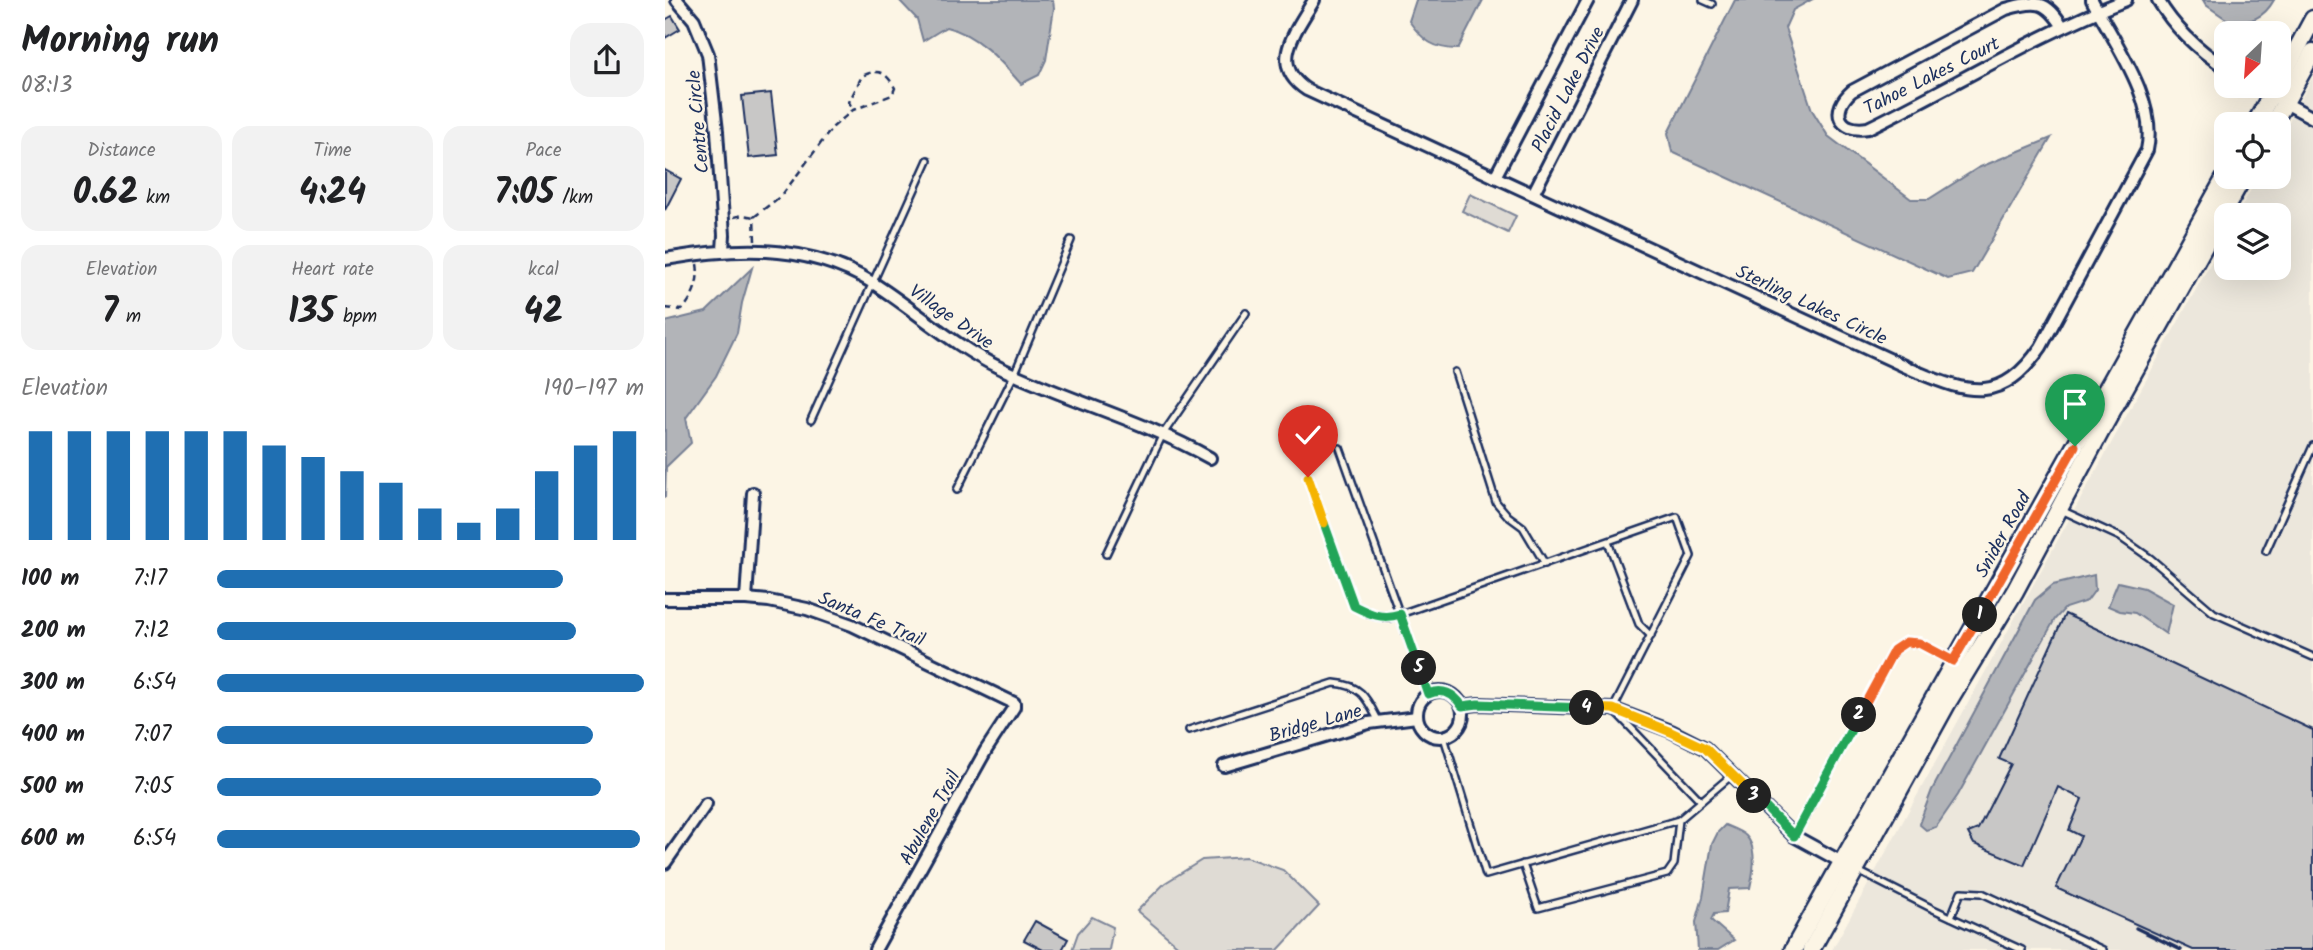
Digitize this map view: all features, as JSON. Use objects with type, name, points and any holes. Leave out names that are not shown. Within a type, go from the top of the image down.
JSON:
[{"type":"street","name":"Centre Circle","points":[[677,0],[694,20],[708,54],[717,131],[723,250]]},
{"type":"street","name":"Sterling Lakes Circle","points":[[1314,0],[1288,50],[1287,69],[1298,84],[1951,386],[1980,390],[1999,385],[2030,363],[2147,150],[2149,131],[2141,93],[2095,5]]},
{"type":"street","name":"Placid Lake Drive","points":[[1495,177],[1588,0]]},
{"type":"street","name":"Placid Lake Drive","points":[[1532,194],[1632,0]]},
{"type":"street","name":"Tahoe Lakes Court","points":[[2063,27],[2053,8],[2039,0],[2029,0],[2006,9],[1852,91],[1844,98],[1839,108],[1840,119],[1847,127],[1858,130],[1868,128],[2063,27],[2095,5],[2126,0]]},
{"type":"street","points":[[2158,0],[2180,31],[2214,60]]},
{"type":"street","points":[[2291,64],[2313,19]]},
{"type":"street","points":[[2291,77],[2313,52]]},
{"type":"street","points":[[2287,98],[2313,118]]},
{"type":"street","name":"Snider Road","points":[[1793,950],[1849,866],[2015,591],[2052,505],[2219,189]]},
{"type":"street","name":"Snider Road","points":[[1811,950],[1849,866],[1953,661],[2052,505],[2236,189]]},
{"type":"street","name":"Village Drive","points":[[665,259],[723,250],[755,250],[822,260],[841,266],[871,282],[968,350],[1014,375],[1163,434],[1210,458]]},
{"type":"street","points":[[746,599],[753,493]]},
{"type":"street","name":"Santa Fe Trail","points":[[665,599],[769,601],[825,614],[1014,703]]},
{"type":"street","points":[[1434,691],[1447,692],[1462,706],[1460,726],[1455,732],[1444,737],[1428,734],[1422,729],[1417,717],[1418,705],[1434,691]]},
{"type":"street","name":"Abulene Trail","points":[[874,950],[1014,703]]},
{"type":"street","points":[[1462,706],[1478,704],[1613,709],[1671,732],[1705,748],[1794,836],[1849,866]]},
{"type":"street","name":"Bridge Lane","points":[[1224,766],[1380,722],[1417,717]]},
{"type":"street","points":[[665,863],[706,804]]},
{"type":"lane","points":[[1703,0],[1712,4]]},
{"type":"lane","points":[[811,420],[928,160]]},
{"type":"lane","points":[[957,490],[1014,375],[1070,240]]},
{"type":"lane","points":[[1106,554],[1163,434],[1246,313]]},
{"type":"lane","points":[[1455,372],[1496,502],[1507,516],[1523,527],[1545,564]]},
{"type":"lane","points":[[2266,551],[2313,446]]},
{"type":"lane","points":[[1340,448],[1428,694]]},
{"type":"lane","points":[[1308,477],[1354,606],[1372,615],[1389,618],[1677,517],[1691,556],[1613,709],[1701,801]]},
{"type":"lane","points":[[2052,505],[2120,537],[2150,558],[2214,612],[2313,657]]},
{"type":"lane","points":[[1608,542],[1639,624],[1651,636]]},
{"type":"lane","points":[[1794,836],[1894,650],[1906,642],[1919,643],[1953,661]]},
{"type":"lane","points":[[1189,730],[1334,683],[1349,684],[1365,695],[1380,722]]},
{"type":"lane","points":[[1444,737],[1486,875],[1679,820],[1732,775]]},
{"type":"lane","points":[[1523,864],[1538,908],[1667,874],[1674,864],[1679,820]]},
{"type":"lane","points":[[1849,866],[2022,950]]},
{"type":"lane","points":[[1951,917],[1961,891],[1982,893],[2103,950]]},
{"type":"path","points":[[723,220],[743,215],[754,217],[782,195],[834,127],[853,110],[892,95],[895,88],[891,80],[882,73],[873,71],[862,76],[849,102],[853,110]]},
{"type":"path","points":[[754,217],[755,250]]},
{"type":"path","points":[[665,308],[682,310],[691,300],[699,274],[695,254]]},
{"type":"shaded area","points":[[899,0],[1053,0],[1046,60],[1039,75],[1021,84],[996,57],[968,35],[957,30],[946,27],[923,41],[917,19]]},
{"type":"shaded area","points":[[1416,0],[1483,0],[1458,49],[1436,45],[1424,39],[1414,28],[1409,21]]},
{"type":"shaded area","points":[[1735,0],[1811,0],[1793,10],[1785,28],[1812,110],[1828,136],[1911,199],[1929,199],[1978,168],[2051,138],[1972,273],[1948,279],[1672,152],[1668,133]]},
{"type":"shaded area","points":[[2203,0],[2274,0],[2266,11],[2248,21],[2229,21]]},
{"type":"shaded area","points":[[2313,77],[2313,950],[1832,950],[2214,257],[2214,280],[2291,280],[2291,203],[2244,203],[2251,189],[2291,189],[2291,118]]},
{"type":"shaded area","points":[[1470,194],[1516,216],[1508,233],[1462,211]]},
{"type":"shaded area","points":[[752,268],[737,333],[716,376],[686,418],[691,443],[666,467],[665,498],[665,322],[706,312]]},
{"type":"shaded area","points":[[2094,575],[2095,590],[2087,601],[2065,608],[2055,619],[1958,795],[1936,827],[1926,830],[1919,824],[1932,790],[2035,600],[2053,585]]},
{"type":"shaded area","points":[[2118,582],[2144,588],[2173,604],[2166,634],[2135,613],[2108,606]]},
{"type":"shaded area","points":[[1725,825],[1742,833],[1750,841],[1754,862],[1750,888],[1729,889],[1725,913],[1714,914],[1711,920],[1734,940],[1718,950],[1698,950],[1696,922],[1712,844]]},
{"type":"shaded area","points":[[1246,857],[1283,870],[1319,906],[1278,950],[1183,950],[1137,911],[1165,883],[1202,860]]},
{"type":"shaded area","points":[[1092,917],[1113,927],[1109,950],[1072,950],[1078,933]]},
{"type":"building","points":[[672,16],[680,29],[665,38],[665,20]]},
{"type":"building","points":[[771,93],[778,155],[749,158],[742,96]]},
{"type":"building","points":[[665,170],[681,179],[665,210]]},
{"type":"building","points":[[2065,614],[2313,730],[2313,950],[2193,950],[2056,888],[2081,836],[2069,830],[2082,799],[2058,787],[2024,865],[1974,844],[1968,833],[1978,829],[2011,764],[1999,759]]},
{"type":"building","points":[[1035,921],[1068,939],[1062,950],[1043,950],[1024,940]]},
{"type":"railway","points":[[2136,928],[2181,950]]},
{"type":"route","points":[[1308,477],[1354,606],[1372,615],[1389,618],[1400,614],[1428,694],[1434,691],[1447,692],[1462,706],[1478,704],[1613,709],[1705,748],[1794,836],[1894,650],[1906,642],[1919,643],[1953,661],[2075,446]]}]
